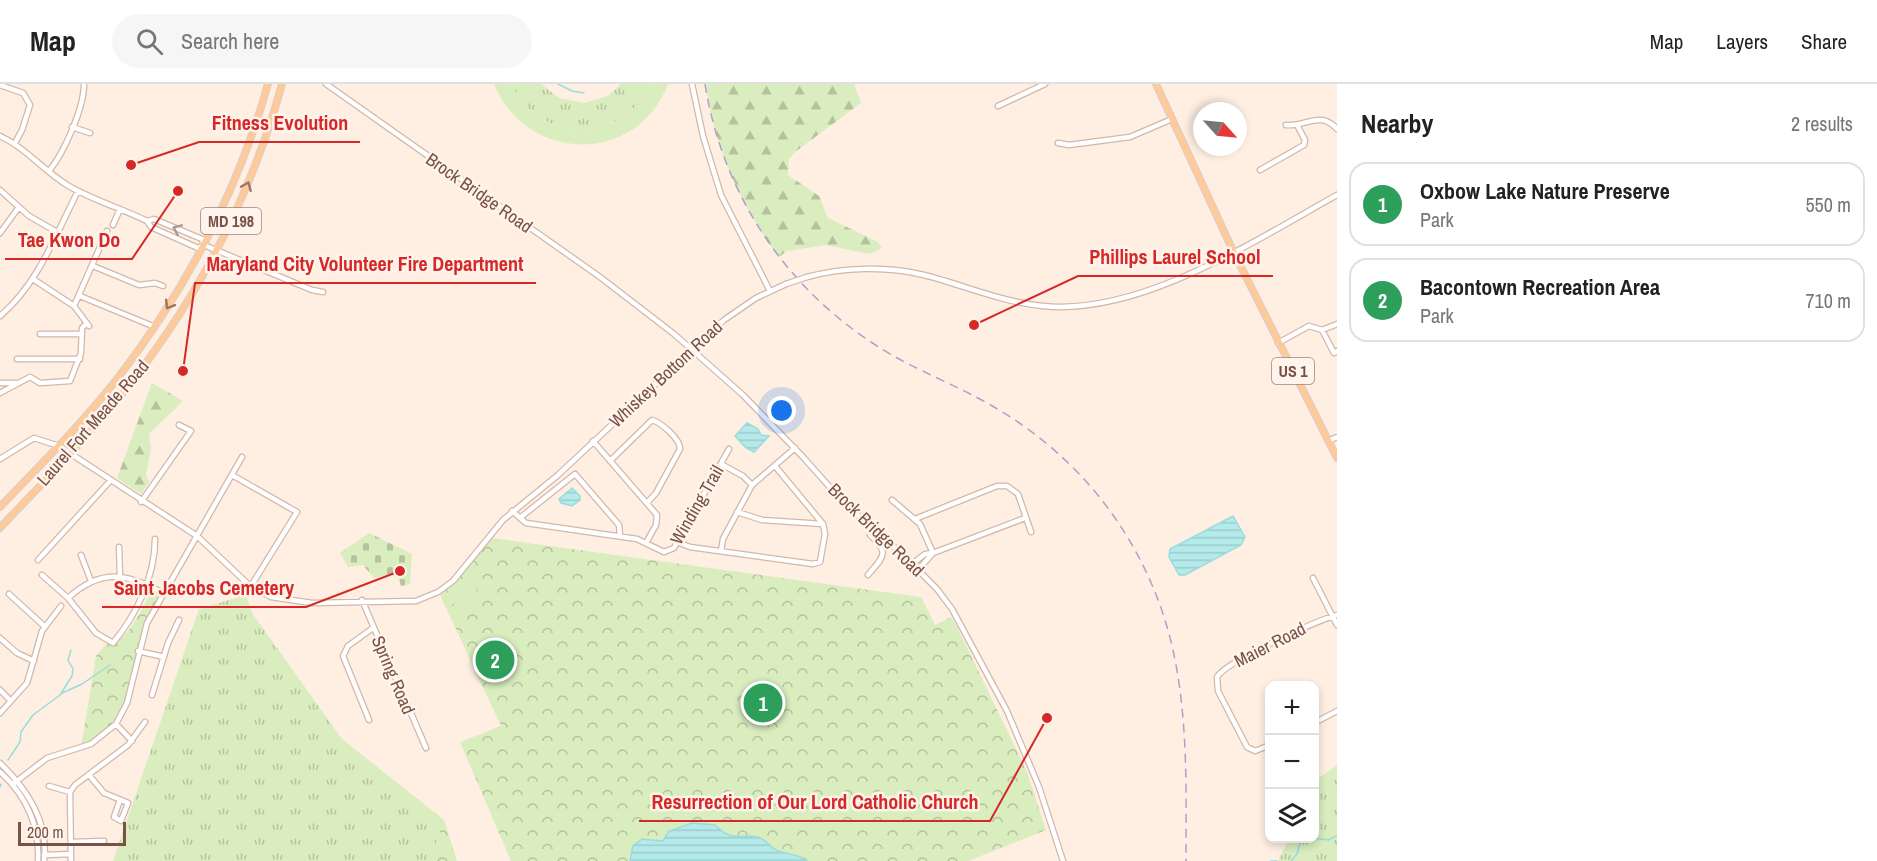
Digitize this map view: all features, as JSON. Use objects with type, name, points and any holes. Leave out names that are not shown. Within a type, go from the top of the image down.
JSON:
[{"type":"main road","name":"Laurel Fort Meade Road","points":[[0,507],[116,380],[155,327],[204,245],[243,159],[268,84]]},
{"type":"main road","name":"Laurel Fort Meade Road","points":[[0,528],[107,412],[153,354],[216,251],[256,164],[282,84]]},
{"type":"main road","name":"US 1","points":[[1156,84],[1234,253],[1337,458]]},
{"type":"street","points":[[50,171],[60,157],[72,127],[82,99],[84,84]]},
{"type":"street","name":"Brock Bridge Road","points":[[326,84],[609,283],[691,348],[795,448],[844,503],[918,570],[952,609],[997,690],[1034,772],[1063,861]]},
{"type":"street","points":[[693,84],[703,136],[721,195],[770,291]]},
{"type":"street","points":[[998,106],[1045,84]]},
{"type":"street","points":[[0,85],[23,93],[30,105],[15,143]]},
{"type":"street","points":[[1286,124],[1297,125],[1317,118],[1327,121],[1337,129]]},
{"type":"street","points":[[1058,142],[1069,145],[1130,138],[1172,119]]},
{"type":"street","points":[[1260,170],[1304,145],[1305,140],[1297,125]]},
{"type":"street","points":[[72,127],[90,134]]},
{"type":"street","points":[[0,136],[15,143],[78,190],[147,221],[151,227],[198,248],[204,245]]},
{"type":"street","points":[[0,190],[38,223],[57,232]]},
{"type":"street","points":[[0,316],[33,279],[78,190]]},
{"type":"street","name":"Whiskey Bottom Road","points":[[0,459],[34,438],[58,446],[141,502],[197,536],[251,586],[271,597],[319,604],[362,600],[411,602],[438,592],[455,579],[492,532],[514,509],[558,475],[691,348],[735,311],[770,291],[807,278],[850,270],[895,270],[926,276],[1015,303],[1070,307],[1130,296],[1234,253],[1337,195]]},
{"type":"street","points":[[0,233],[19,207]]},
{"type":"street","points":[[113,225],[120,209]]},
{"type":"street","points":[[147,221],[154,219],[202,239],[204,245],[216,251],[312,290],[323,292]]},
{"type":"street","points":[[74,306],[107,231]]},
{"type":"street","points":[[93,266],[139,285],[155,282],[163,286]]},
{"type":"street","points":[[0,393],[30,377],[40,382],[70,381],[80,359],[82,328],[88,325],[74,306],[33,279]]},
{"type":"street","points":[[80,296],[155,327]]},
{"type":"street","points":[[1278,343],[1309,326],[1322,330],[1337,324]]},
{"type":"street","points":[[1322,330],[1334,353],[1337,351]]},
{"type":"street","points":[[40,334],[81,334]]},
{"type":"street","points":[[17,359],[80,359]]},
{"type":"street","points":[[0,383],[22,383]]},
{"type":"street","points":[[610,461],[652,420],[678,442],[680,450],[656,493],[647,503]]},
{"type":"street","points":[[141,502],[191,431],[179,425]]},
{"type":"street","points":[[1328,441],[1337,437]]},
{"type":"street","points":[[593,441],[658,519],[646,543]]},
{"type":"street","name":"Winding Trail","points":[[514,509],[526,523],[620,536],[646,543],[664,552],[674,548],[729,448]]},
{"type":"street","points":[[721,551],[723,539],[752,485],[795,448]]},
{"type":"street","points":[[15,782],[47,758],[91,744],[116,724],[127,703],[144,630],[163,593],[242,458]]},
{"type":"street","points":[[721,464],[743,476],[752,485]]},
{"type":"street","points":[[677,542],[690,547],[817,564],[821,559],[825,534],[823,524],[775,466]]},
{"type":"street","points":[[232,474],[297,512],[251,586]]},
{"type":"street","points":[[521,517],[575,474],[619,525],[620,536]]},
{"type":"street","points":[[38,560],[110,481]]},
{"type":"street","points":[[915,519],[1002,485],[1015,490],[1031,532]]},
{"type":"street","points":[[892,500],[915,519],[933,553]]},
{"type":"street","points":[[737,512],[762,520],[823,524]]},
{"type":"street","points":[[912,564],[925,554],[1025,518]]},
{"type":"street","points":[[870,535],[883,549]]},
{"type":"street","points":[[42,575],[68,598],[96,633],[113,643],[148,585],[154,562],[155,539]]},
{"type":"street","points":[[868,575],[881,560],[883,549],[889,542]]},
{"type":"street","points":[[119,547],[120,576]]},
{"type":"street","points":[[918,570],[933,553]]},
{"type":"street","points":[[81,555],[91,581]]},
{"type":"street","points":[[68,598],[91,581],[120,576],[148,585],[163,593]]},
{"type":"street","points":[[1313,578],[1335,615],[1337,625]]},
{"type":"street","points":[[9,594],[44,626]]},
{"type":"street","name":"Spring Road","points":[[362,600],[426,748]]},
{"type":"street","points":[[0,713],[27,683],[44,626],[61,606]]},
{"type":"street","name":"Maier Road","points":[[1265,747],[1252,750],[1244,744],[1218,691],[1216,682],[1219,674],[1252,654],[1335,615]]},
{"type":"street","points":[[152,695],[179,620]]},
{"type":"street","points":[[369,720],[343,656],[348,646],[373,628]]},
{"type":"street","points":[[0,639],[17,653],[34,661]]},
{"type":"street","points":[[138,651],[164,657]]},
{"type":"street","points":[[0,690],[11,700]]},
{"type":"street","points":[[1319,720],[1337,711]]},
{"type":"street","points":[[71,861],[70,792],[132,741],[145,722]]},
{"type":"street","points":[[116,724],[132,741]]},
{"type":"street","points":[[0,763],[28,795],[38,817],[45,858]]},
{"type":"street","points":[[0,772],[15,782],[30,812],[36,831],[38,861]]},
{"type":"street","points":[[89,775],[104,794],[120,800],[128,805],[121,822],[114,817],[120,800]]},
{"type":"street","points":[[49,786],[70,792]]},
{"type":"street","points":[[71,842],[104,841]]},
{"type":"street","points":[[38,855],[45,858],[71,854]]},
{"type":"green space","points":[[494,84],[511,84],[524,104],[541,118],[560,126],[581,129],[602,126],[622,117],[639,103],[652,84],[668,84],[653,111],[632,130],[608,141],[581,144],[555,140],[530,129],[509,110]]},
{"type":"green space","points":[[511,84],[541,84],[559,98],[584,103],[608,96],[621,84],[652,84],[639,103],[622,117],[602,126],[581,129],[560,126],[541,118],[524,104]]},
{"type":"green space","points":[[706,84],[854,84],[861,103],[795,152],[789,159],[788,175],[819,196],[828,218],[878,242],[882,248],[870,254],[825,245],[787,251],[779,257],[765,238],[731,175],[715,130]]},
{"type":"green space","points":[[152,383],[183,401],[149,434],[151,448],[146,475],[149,482],[141,494],[117,478]]},
{"type":"green space","points":[[369,533],[412,554],[410,584],[401,586],[399,579],[390,574],[374,578],[363,565],[348,567],[340,553]]},
{"type":"green space","points":[[491,538],[921,597],[935,625],[951,617],[957,627],[1027,772],[1046,830],[968,861],[511,861],[460,742],[501,726],[440,595],[455,584]]},
{"type":"green space","points":[[472,577],[481,605],[455,610],[450,592],[459,589],[460,581]]},
{"type":"green space","points":[[153,588],[163,593],[151,614],[124,710],[105,734],[81,747],[96,656],[106,644],[121,639],[128,632]]},
{"type":"green space","points":[[246,595],[252,613],[342,739],[444,820],[430,861],[113,861],[199,609]]},
{"type":"green space","points":[[504,645],[512,661],[511,675],[501,685],[489,688],[476,661],[477,657]]},
{"type":"green space","points":[[1337,765],[1337,861],[1278,861],[1287,843],[1319,843],[1319,778]]},
{"type":"green space","points":[[444,820],[457,861],[430,861]]},
{"type":"water","points":[[747,423],[758,429],[761,435],[769,436],[754,452],[746,448],[735,436]]},
{"type":"water","points":[[572,488],[580,496],[580,500],[572,506],[561,503],[559,499]]},
{"type":"water","points":[[1233,516],[1245,537],[1241,545],[1185,575],[1179,575],[1169,557],[1170,549]]},
{"type":"water","points":[[692,823],[715,825],[731,836],[760,838],[776,850],[807,861],[630,861],[633,846],[642,839],[663,841],[669,831]]},
{"type":"waterway","points":[[558,84],[572,91],[584,93]]},
{"type":"waterway","points":[[8,760],[20,742],[21,732],[33,715],[60,695],[72,676],[73,669],[68,660],[71,650]]},
{"type":"waterway","points":[[62,693],[82,684],[110,665]]},
{"type":"waterway","points":[[1319,839],[1328,840],[1337,836]]},
{"type":"waterway","points":[[1291,861],[1297,854],[1300,843]]},
{"type":"waterway","points":[[1271,861],[1277,861]]},
{"type":"railway","points":[[705,84],[713,123],[742,198],[762,232],[785,264],[812,294],[841,320],[874,344],[1014,419],[1063,458],[1085,480],[1123,529],[1152,585],[1173,652],[1183,721],[1186,861]]},
{"type":"place","name":"Fitness Evolution","points":[[131,165]]},
{"type":"place","name":"Tae Kwon Do","points":[[178,191]]},
{"type":"place","name":"Phillips Laurel School","points":[[974,325]]},
{"type":"place","name":"Maryland City Volunteer Fire Department","points":[[183,371]]},
{"type":"place","name":"Saint Jacobs Cemetery","points":[[400,571]]},
{"type":"place","name":"Bacontown Recreation Area","points":[[495,660]]},
{"type":"place","name":"Oxbow Lake Nature Preserve","points":[[763,703]]},
{"type":"place","name":"Resurrection of Our Lord Catholic Church","points":[[1047,718]]}]
